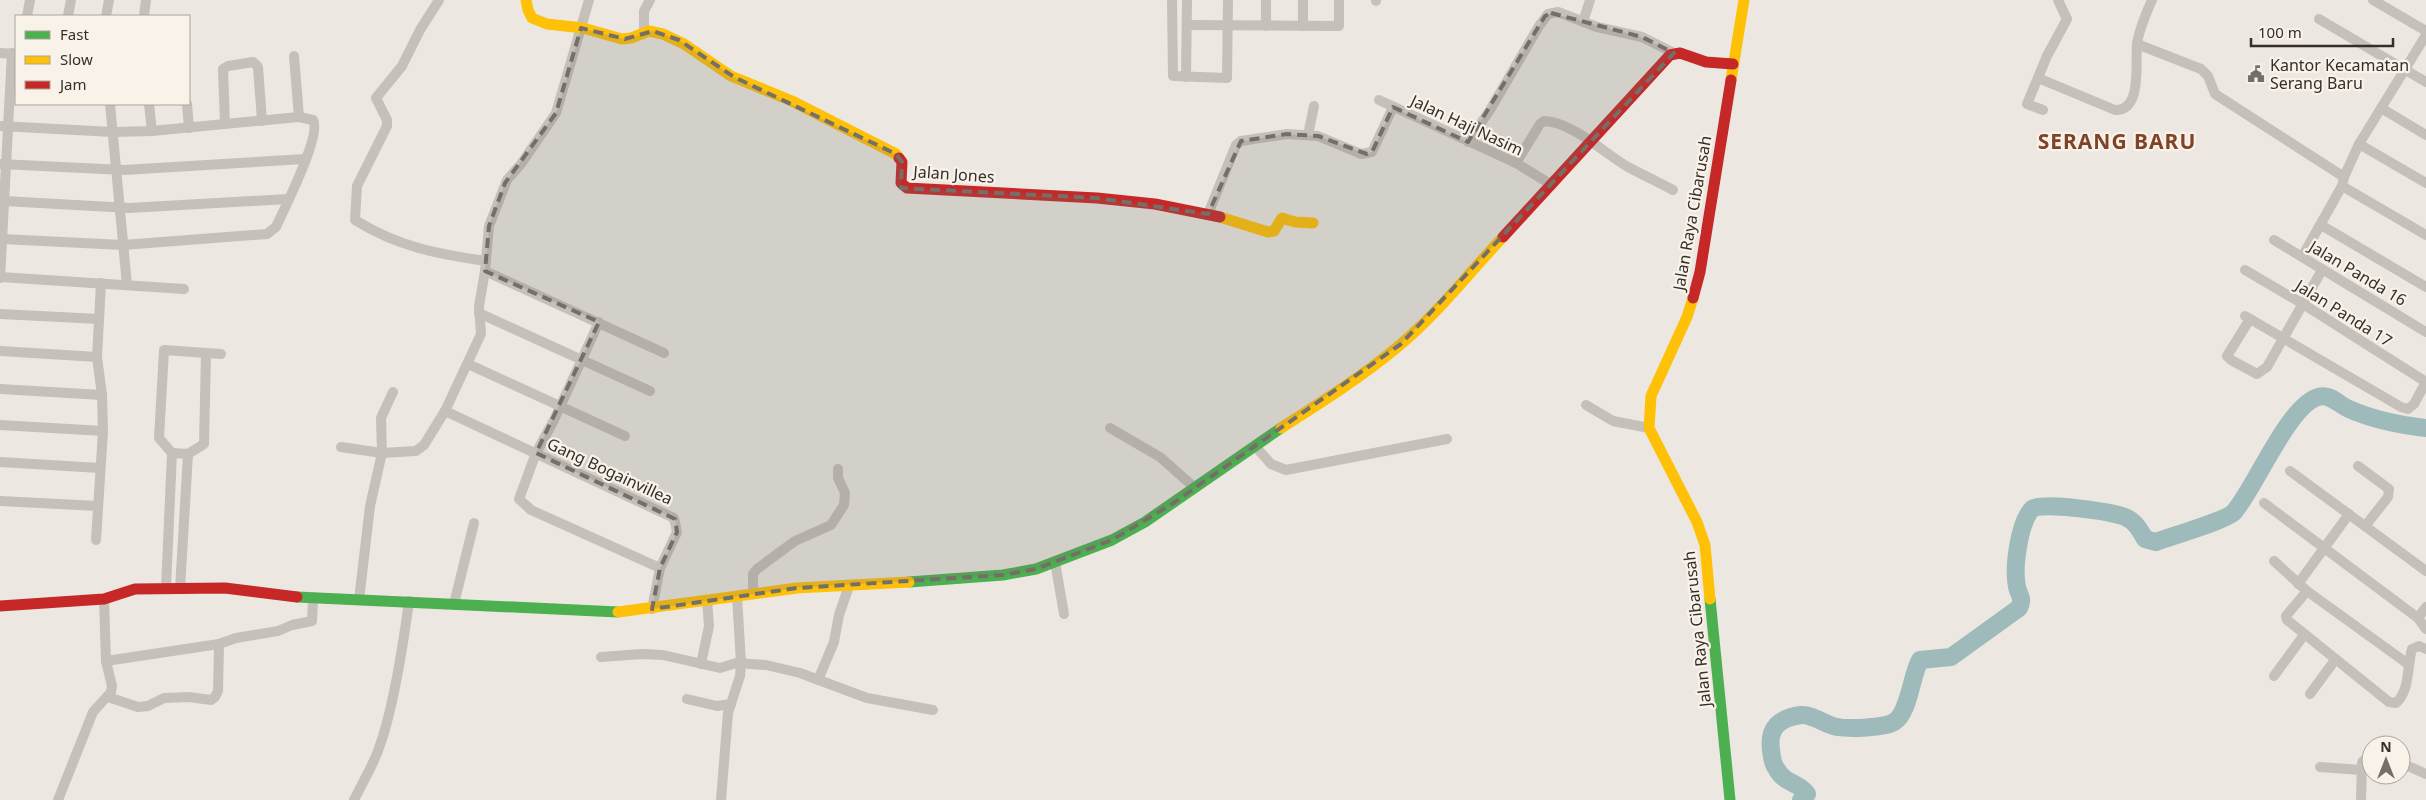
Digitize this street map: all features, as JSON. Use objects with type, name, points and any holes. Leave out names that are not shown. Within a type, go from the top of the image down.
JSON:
[{"type":"street","points":[[27,15],[30,0]]},
{"type":"street","points":[[68,15],[71,0]]},
{"type":"street","points":[[106,15],[109,0]]},
{"type":"street","points":[[144,15],[146,0]]},
{"type":"street","points":[[439,0],[420,30],[402,66],[376,98],[387,120],[386,126],[357,186],[355,220],[370,229],[413,248],[486,266],[664,353]]},
{"type":"street","name":"Jalan Jones","points":[[526,0],[527,11],[543,24],[561,28],[581,28],[629,39],[644,32],[653,31],[679,40],[734,77],[777,94],[896,154],[902,162],[901,183],[907,188],[1097,198],[1155,204],[1208,214],[1268,232],[1274,230],[1282,218],[1295,222],[1313,223]]},
{"type":"street","points":[[341,446],[382,453],[411,452],[420,449],[445,411],[481,334],[478,314],[486,266],[489,226],[499,205],[505,183],[521,164],[556,113],[589,0]]},
{"type":"street","points":[[644,32],[644,11],[650,0]]},
{"type":"street","points":[[1172,0],[1173,76],[1227,78],[1228,0]]},
{"type":"street","points":[[1186,77],[1187,0]]},
{"type":"street","points":[[1266,0],[1266,26]]},
{"type":"street","points":[[1303,0],[1303,26]]},
{"type":"street","points":[[1186,25],[1339,26],[1339,0]]},
{"type":"street","points":[[1584,22],[1590,0]]},
{"type":"street","name":"Jalan Raya Cibarusah","points":[[1730,800],[1705,545],[1694,516],[1656,446],[1650,428],[1648,407],[1651,396],[1687,317],[1700,272],[1744,0]]},
{"type":"street","points":[[2043,110],[2027,104],[2066,19],[2058,0]]},
{"type":"street","points":[[2038,78],[2115,110],[2122,110],[2126,107],[2137,84],[2137,44],[2152,0]]},
{"type":"street","points":[[2373,0],[2426,31]]},
{"type":"street","points":[[1468,142],[1490,110],[1545,16],[1558,12],[1623,34],[1642,37],[1674,53],[1713,63],[1733,64]]},
{"type":"street","points":[[2319,19],[2426,82]]},
{"type":"street","points":[[2302,257],[2321,225],[2359,144],[2426,35]]},
{"type":"street","points":[[2137,44],[2201,69],[2208,76],[2215,94],[2426,235]]},
{"type":"street","points":[[0,53],[14,54],[4,126],[4,201],[0,278],[184,289]]},
{"type":"street","points":[[0,606],[104,599],[134,589],[166,588],[180,590],[225,588],[313,599],[608,612],[652,608],[797,588],[1003,575],[1056,562],[1112,540],[1145,522],[1361,376],[1401,344],[1432,314],[1592,142],[1654,72],[1674,53]]},
{"type":"street","points":[[294,56],[299,117]]},
{"type":"street","points":[[225,124],[223,69],[228,66],[254,62],[258,67],[262,121]]},
{"type":"street","points":[[1380,100],[1393,107]]},
{"type":"street","points":[[110,105],[127,285]]},
{"type":"street","points":[[148,105],[152,131]]},
{"type":"street","points":[[187,105],[189,128]]},
{"type":"street","points":[[1308,135],[1314,106]]},
{"type":"street","name":"Jalan Haji Nasim","points":[[1208,214],[1236,145],[1241,141],[1288,134],[1308,135],[1326,138],[1361,154],[1367,154],[1372,152],[1393,107],[1516,163],[1552,185]]},
{"type":"street","points":[[2381,108],[2426,135]]},
{"type":"street","points":[[2,239],[123,246],[266,234],[276,227],[306,159],[315,124],[312,120],[299,117],[152,131],[113,132],[4,126]]},
{"type":"street","points":[[1516,163],[1540,124],[1544,121],[1563,126],[1592,142],[1628,166],[1673,190]]},
{"type":"street","points":[[2359,144],[2426,183]]},
{"type":"street","points":[[3,164],[116,169],[306,159]]},
{"type":"street","points":[[4,201],[120,207],[288,199]]},
{"type":"street","points":[[2321,225],[2426,287]]},
{"type":"street","name":"Jalan Panda 16","points":[[2274,240],[2426,332]]},
{"type":"street","name":"Jalan Panda 17","points":[[2245,270],[2303,304],[2426,382]]},
{"type":"street","points":[[2322,270],[2303,304],[2283,338],[2266,366],[2259,373],[2255,374],[2231,360],[2228,356],[2231,346],[2247,317],[2283,338],[2401,407],[2408,409],[2414,404],[2426,382]]},
{"type":"street","points":[[96,540],[103,431],[102,395],[97,357],[102,283]]},
{"type":"street","points":[[0,314],[99,320]]},
{"type":"street","points":[[478,314],[650,391]]},
{"type":"street","points":[[599,322],[560,406],[536,452],[519,494],[521,504],[660,568]]},
{"type":"street","points":[[166,588],[172,453],[159,438],[164,350],[221,354]]},
{"type":"street","points":[[0,351],[97,357]]},
{"type":"street","points":[[172,453],[188,454],[204,444],[206,353]]},
{"type":"street","points":[[468,364],[625,436]]},
{"type":"street","points":[[0,388],[102,395]]},
{"type":"street","points":[[360,600],[370,506],[382,453],[381,418],[393,392]]},
{"type":"street","points":[[1586,405],[1613,421],[1650,428]]},
{"type":"street","name":"Gang Bogainvillea","points":[[445,411],[674,518],[677,532],[660,568],[652,608]]},
{"type":"street","points":[[0,425],[103,431]]},
{"type":"street","points":[[1110,428],[1160,457],[1195,488]]},
{"type":"street","points":[[1255,446],[1271,464],[1286,470],[1447,438]]},
{"type":"street","points":[[180,590],[188,454]]},
{"type":"street","points":[[0,462],[100,468]]},
{"type":"street","points":[[2358,466],[2389,489],[2388,497],[2366,525]]},
{"type":"street","points":[[753,594],[753,574],[757,569],[795,542],[828,528],[838,515],[844,505],[845,494],[838,478],[838,469]]},
{"type":"street","points":[[2290,471],[2366,525],[2426,571]]},
{"type":"street","points":[[0,501],[98,506]]},
{"type":"street","points":[[2264,503],[2418,618],[2426,631],[2422,648],[2412,649],[2404,692],[2396,703],[2392,703],[2335,660],[2286,618],[2307,591]]},
{"type":"street","points":[[2298,584],[2349,514]]},
{"type":"street","points":[[454,604],[474,523]]},
{"type":"street","points":[[1056,562],[1064,614]]},
{"type":"street","points":[[2274,562],[2307,591],[2408,664]]},
{"type":"street","points":[[818,680],[834,642],[839,615],[849,586]]},
{"type":"street","points":[[721,800],[726,754],[727,718],[740,676],[737,596]]},
{"type":"street","points":[[58,800],[93,712],[108,697],[112,686],[106,661],[104,599]]},
{"type":"street","points":[[106,661],[219,644],[236,638],[278,631],[292,625],[312,621],[313,599]]},
{"type":"street","points":[[701,664],[709,626],[707,600]]},
{"type":"street","points":[[354,800],[379,748],[384,732],[404,636],[409,602]]},
{"type":"street","points":[[2418,618],[2426,607]]},
{"type":"street","points":[[2274,676],[2304,635]]},
{"type":"street","points":[[108,697],[138,707],[148,706],[164,698],[189,697],[211,700],[218,691],[219,644]]},
{"type":"street","points":[[601,657],[642,654],[672,656],[720,668],[741,663],[772,666],[867,698],[933,710]]},
{"type":"street","points":[[2310,694],[2335,660]]},
{"type":"street","points":[[687,699],[717,706],[731,704]]},
{"type":"street","points":[[2320,767],[2361,770]]},
{"type":"street","points":[[2411,767],[2426,774]]},
{"type":"street","points":[[2361,785],[2361,800]]},
{"type":"highlighted area","points":[[1551,13],[1642,37],[1674,53],[1401,344],[1172,504],[1112,540],[1036,569],[1003,575],[797,588],[652,609],[660,568],[677,532],[675,519],[536,453],[599,322],[485,271],[489,226],[505,183],[556,113],[581,28],[625,39],[653,31],[679,40],[734,77],[896,154],[902,162],[901,188],[1097,198],[1208,214],[1241,141],[1287,134],[1318,136],[1367,154],[1372,152],[1393,107],[1468,142],[1545,16]]},
{"type":"waterway","points":[[1801,800],[1807,794],[1800,787],[1784,778],[1773,762],[1771,750],[1773,730],[1781,722],[1793,716],[1801,715],[1810,716],[1842,728],[1875,727],[1889,724],[1899,718],[1920,660],[1951,657],[2019,608],[2021,599],[2016,579],[2018,546],[2027,516],[2032,509],[2048,506],[2092,510],[2118,515],[2132,521],[2145,539],[2156,542],[2210,524],[2234,512],[2295,415],[2318,397],[2330,398],[2349,409],[2377,419],[2426,428]]},
{"type":"traffic: fast","points":[[909,582],[1003,575],[1036,569],[1112,540],[1145,522],[1281,428]]},
{"type":"traffic: fast","points":[[297,597],[618,612]]},
{"type":"traffic: fast","points":[[1710,599],[1730,800]]},
{"type":"traffic: slow","points":[[526,0],[532,18],[547,24],[583,28],[622,39],[631,38],[649,31],[663,34],[684,44],[731,76],[792,101],[896,154],[899,158]]},
{"type":"traffic: slow","points":[[1731,80],[1744,0]]},
{"type":"traffic: slow","points":[[1220,217],[1268,232],[1274,231],[1282,218],[1295,222],[1313,223]]},
{"type":"traffic: slow","points":[[1281,428],[1357,378],[1414,333],[1503,237]]},
{"type":"traffic: slow","points":[[1693,298],[1687,317],[1651,396],[1649,428],[1697,522],[1705,545],[1710,599]]},
{"type":"traffic: slow","points":[[618,612],[797,588],[909,582]]},
{"type":"traffic: jam","points":[[1503,237],[1670,55],[1680,53],[1706,62],[1733,64]]},
{"type":"traffic: jam","points":[[1693,298],[1700,272],[1731,80]]},
{"type":"traffic: jam","points":[[899,158],[902,162],[901,183],[907,188],[1097,198],[1155,204],[1220,217]]},
{"type":"traffic: jam","points":[[0,606],[104,599],[135,589],[225,588],[297,597]]},
{"type":"place","name":"Kantor Kecamatan Serang Baru","points":[[2256,74]]},
{"type":"district","name":"SERANG BARU","points":[[2117,141]]}]
